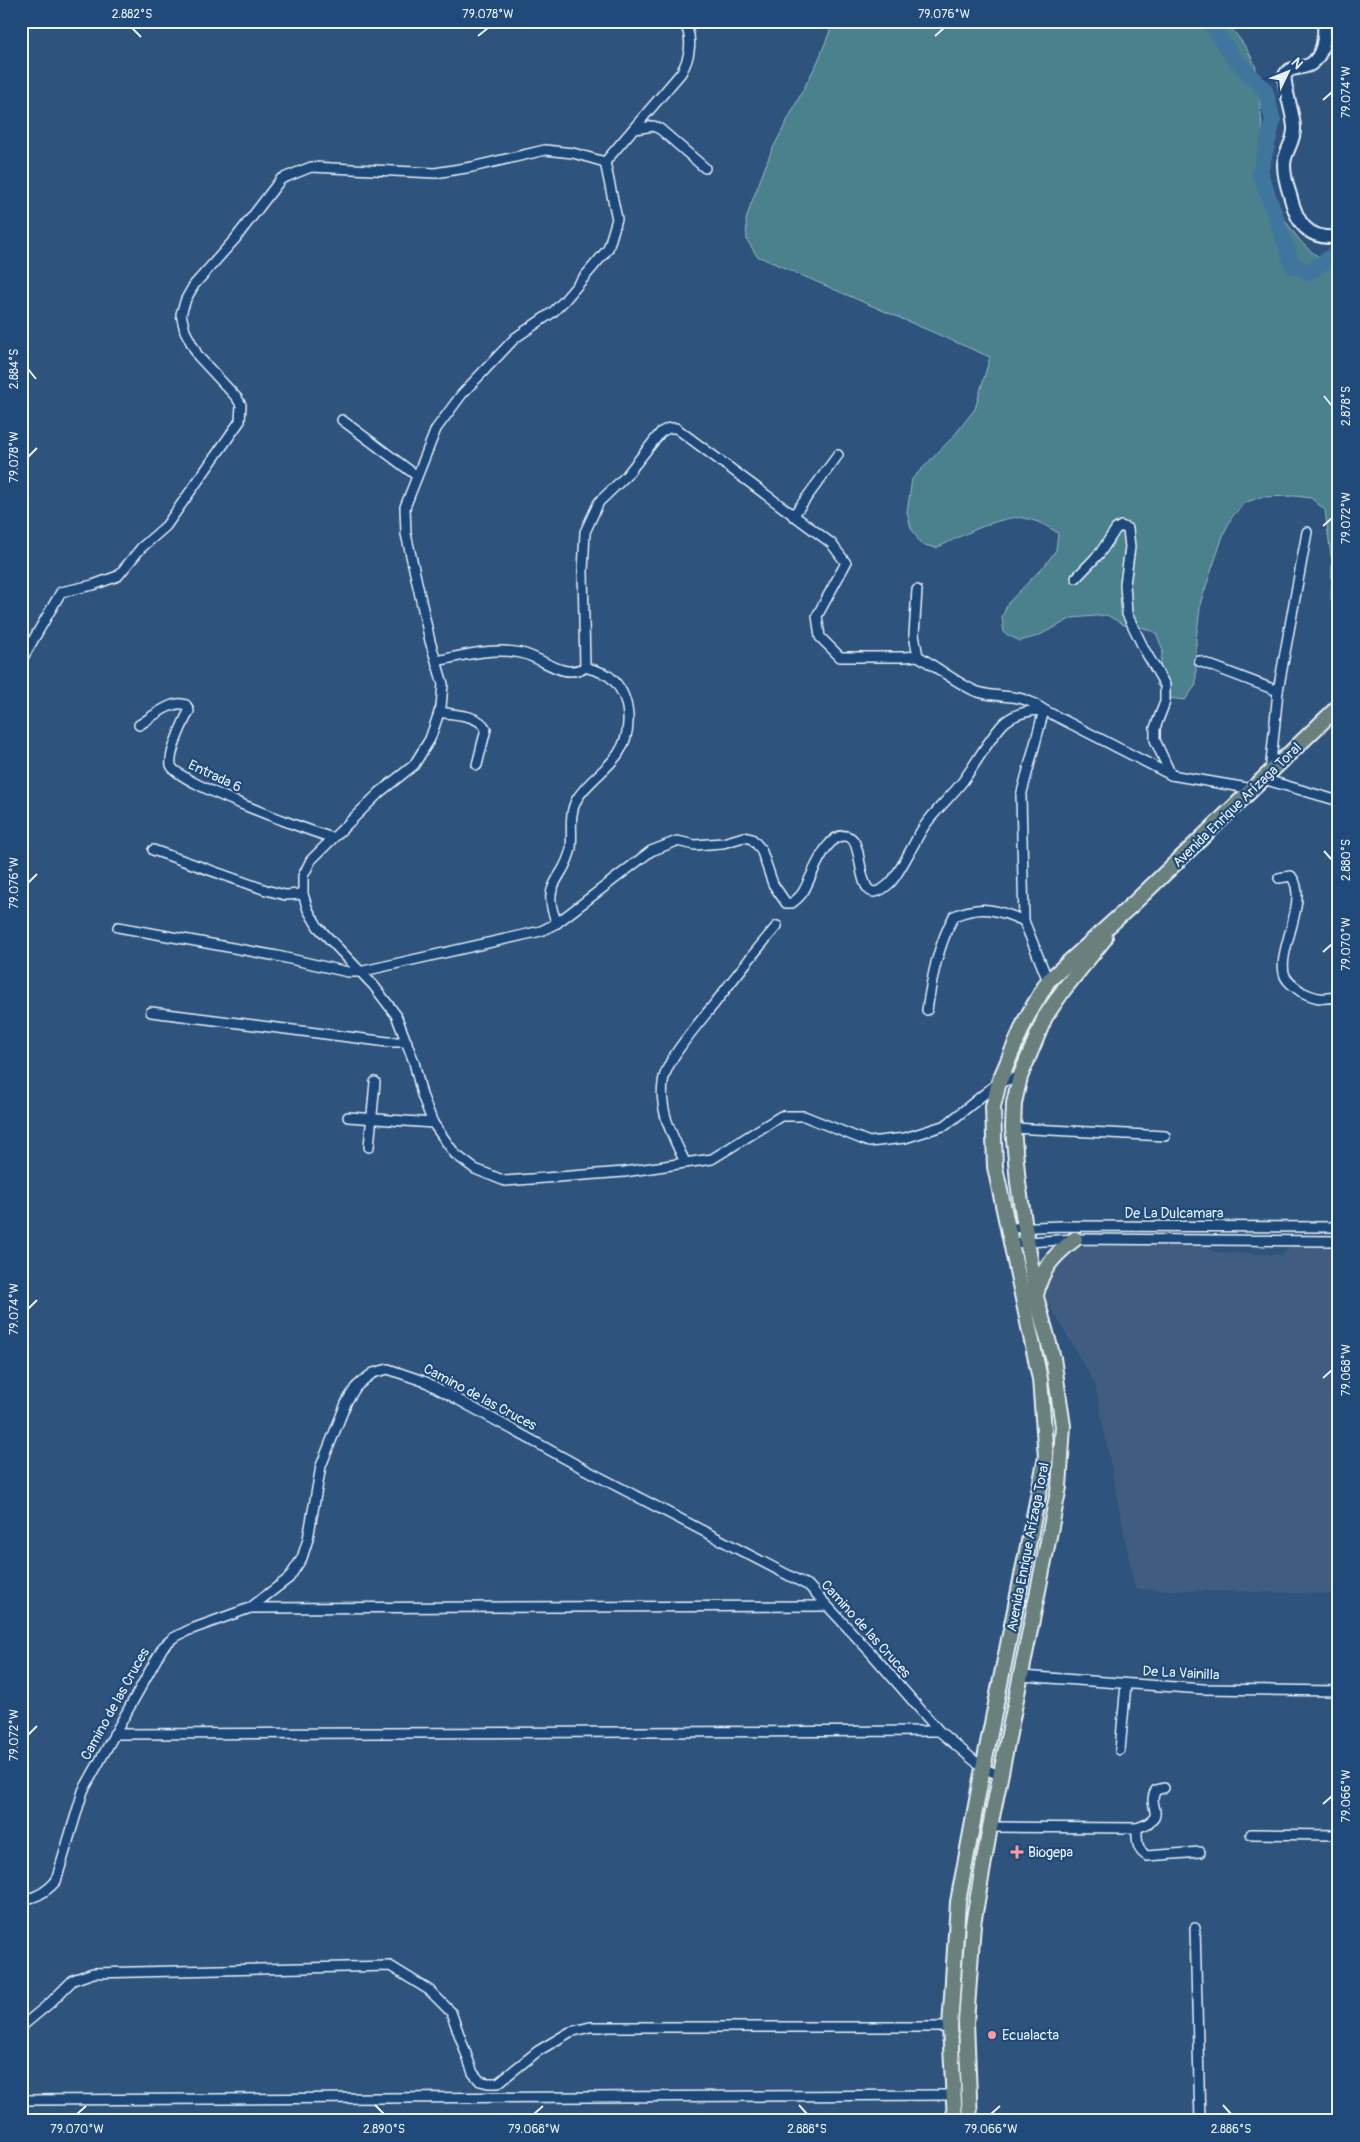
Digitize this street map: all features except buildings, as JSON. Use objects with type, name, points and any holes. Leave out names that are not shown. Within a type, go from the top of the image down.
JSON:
[{"type":"main road","name":"Avenida Enrique Arízaga Toral","points":[[955,2121],[952,2095],[950,2027],[958,1902],[1046,1457],[1040,1379],[1009,1228],[994,1167],[993,1106],[999,1082],[1027,1017],[1048,981],[1134,903],[1339,706]]},
{"type":"main road","name":"Avenida Enrique Arízaga Toral","points":[[970,2121],[966,2022],[973,1924],[990,1827],[1059,1487],[1062,1460],[1063,1426],[1054,1358],[1036,1297],[1018,1184],[1013,1128],[1014,1102],[1020,1077],[1045,1017],[1064,989],[1134,903]]},
{"type":"main road","points":[[1036,1297],[1043,1270],[1051,1260],[1075,1239]]},
{"type":"street","points":[[605,162],[682,73],[688,61],[690,47],[687,26],[683,21]]},
{"type":"street","points":[[1324,21],[1325,35],[1318,56],[1304,68],[1292,69],[1284,77],[1292,109],[1294,131],[1284,164],[1295,216],[1306,230],[1318,236],[1339,237]]},
{"type":"street","points":[[635,129],[653,126],[660,129],[706,168]]},
{"type":"street","points":[[21,661],[61,592],[93,585],[118,576],[141,548],[166,526],[240,421],[241,405],[237,398],[198,356],[185,331],[181,314],[194,285],[235,239],[281,178],[311,167],[436,173],[472,167],[545,150],[573,154],[605,162]]},
{"type":"street","points":[[605,162],[617,219],[608,249],[564,301],[552,312],[515,338],[462,394],[436,429],[417,476],[406,507],[406,534],[430,641],[443,684],[439,712],[430,739],[414,765],[380,792],[311,860],[303,876],[303,894],[308,910],[318,927],[374,986],[396,1015],[407,1042],[422,1095],[433,1123],[455,1154],[475,1169],[505,1181],[624,1172],[712,1158],[781,1116],[804,1116],[869,1142],[905,1138],[946,1125],[999,1082],[1020,1077]]},
{"type":"street","points":[[342,420],[417,476]]},
{"type":"street","points":[[585,667],[583,571],[585,532],[598,502],[626,476],[661,432],[669,428],[676,428],[831,543],[846,562],[817,616],[820,637],[840,657],[918,656],[976,692],[1022,697],[1032,701],[1044,710],[1171,775],[1262,781],[1339,801]]},
{"type":"street","points":[[793,516],[838,455]]},
{"type":"street","points":[[1076,578],[1100,553],[1116,529],[1121,526],[1128,529],[1130,547],[1125,584],[1127,614],[1144,649],[1165,685],[1165,702],[1155,728],[1155,740],[1171,775]]},
{"type":"street","points":[[1262,781],[1308,532]]},
{"type":"street","points":[[917,590],[914,635],[918,656]]},
{"type":"street","points":[[437,661],[468,654],[506,652],[521,653],[567,672],[577,672],[585,667]]},
{"type":"street","points":[[1199,661],[1278,691]]},
{"type":"street","points":[[557,923],[550,907],[552,887],[562,871],[570,849],[571,813],[583,790],[605,770],[619,753],[628,731],[628,707],[610,677],[585,667]]},
{"type":"street","name":"Entrada 6","points":[[140,725],[172,706],[181,703],[186,704],[189,711],[172,757],[171,766],[174,771],[182,777],[225,797],[312,832],[333,838]]},
{"type":"street","points":[[1044,710],[1021,796],[1024,921],[1048,981]]},
{"type":"street","points":[[118,927],[277,956],[348,972],[359,972],[541,931],[557,923],[651,851],[677,841],[696,845],[723,843],[744,837],[752,839],[762,849],[773,884],[786,903],[792,903],[802,894],[817,861],[832,840],[841,836],[851,837],[858,845],[862,881],[866,887],[873,891],[879,891],[891,882],[924,826],[962,783],[1004,724],[1024,712],[1044,710]]},
{"type":"street","points":[[439,712],[482,722],[486,729],[477,765]]},
{"type":"street","points":[[153,850],[266,890],[286,895],[303,894]]},
{"type":"street","points":[[1279,878],[1291,876],[1297,887],[1294,921],[1286,950],[1283,973],[1288,982],[1304,993],[1325,1000],[1339,996]]},
{"type":"street","points":[[927,1010],[941,943],[954,916],[980,908],[1010,915],[1024,921]]},
{"type":"street","points":[[686,1162],[667,1126],[663,1096],[663,1082],[666,1069],[692,1032],[777,926]]},
{"type":"street","points":[[151,1012],[388,1042],[407,1042]]},
{"type":"street","points":[[369,1147],[375,1082]]},
{"type":"street","points":[[348,1117],[433,1123]]},
{"type":"street","points":[[1013,1128],[1166,1136]]},
{"type":"street","name":"De La Dulcamara","points":[[1009,1228],[1339,1227]]},
{"type":"street","name":"De La Dulcamara","points":[[1012,1243],[1075,1239],[1339,1241]]},
{"type":"street","name":"Camino de las Cruces","points":[[21,1899],[40,1894],[49,1889],[56,1881],[79,1800],[163,1647],[173,1638],[190,1630],[250,1608],[289,1578],[302,1558],[308,1539],[322,1466],[347,1401],[364,1379],[373,1373],[388,1369],[426,1382],[586,1470],[809,1586],[939,1731],[983,1768],[1001,1776]]},
{"type":"street","points":[[250,1608],[826,1606]]},
{"type":"street","name":"De La Vainilla","points":[[1021,1676],[1203,1689],[1339,1691]]},
{"type":"street","points":[[1120,1750],[1126,1684]]},
{"type":"street","points":[[114,1734],[939,1731]]},
{"type":"street","points":[[990,1827],[1137,1828],[1150,1823],[1154,1817],[1154,1794],[1156,1790],[1164,1788]]},
{"type":"street","points":[[1137,1828],[1138,1847],[1147,1856],[1200,1852]]},
{"type":"street","points":[[1252,1834],[1339,1835]]},
{"type":"street","points":[[1195,1928],[1200,2121]]},
{"type":"street","points":[[21,2027],[44,2009],[73,1980],[93,1973],[390,1966],[429,1990],[451,2012],[473,2073],[480,2081],[488,2083],[498,2083],[538,2051],[570,2032],[590,2027],[950,2027]]},
{"type":"street","points":[[21,2100],[952,2095]]},
{"type":"street","points":[[1295,2121],[1339,2120]]},
{"type":"shaded area","points":[[1200,1239],[1213,1252],[1282,1255],[1294,1243],[1339,1245],[1339,1594],[1135,1589],[1095,1384],[1046,1299],[1050,1277],[1071,1253],[1087,1243]]},
{"type":"green space","points":[[834,21],[1225,21],[1248,52],[1255,65],[1259,84],[1268,171],[1277,203],[1284,219],[1304,245],[1319,257],[1339,266],[1339,612],[1331,599],[1332,563],[1325,510],[1311,498],[1294,496],[1261,497],[1244,503],[1232,517],[1224,533],[1201,601],[1196,639],[1196,685],[1185,700],[1167,698],[1156,684],[1163,650],[1156,633],[1141,627],[1124,625],[1107,615],[1072,618],[1038,636],[1020,641],[1004,633],[1002,617],[1008,603],[1046,564],[1056,550],[1058,533],[1032,520],[1014,518],[991,523],[936,548],[921,544],[911,528],[907,512],[912,479],[953,437],[975,409],[990,357],[757,256],[747,240],[746,220],[771,152],[818,61]]},
{"type":"waterway","points":[[1209,21],[1231,55],[1265,90],[1273,120],[1260,173],[1293,266],[1310,272],[1335,254],[1339,254]]},
{"type":"place","name":"Biogepa","points":[[1017,1852]]},
{"type":"place","name":"Ecualacta","points":[[992,2035]]}]
